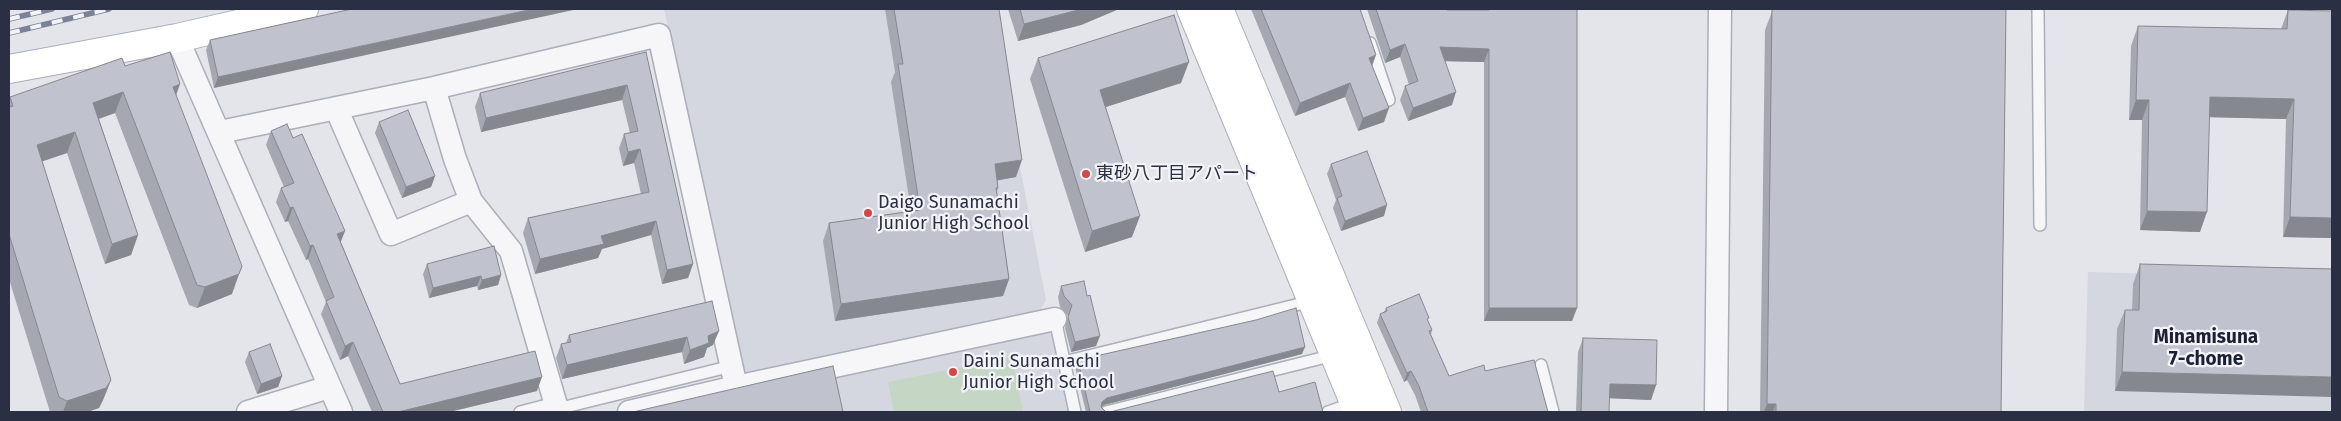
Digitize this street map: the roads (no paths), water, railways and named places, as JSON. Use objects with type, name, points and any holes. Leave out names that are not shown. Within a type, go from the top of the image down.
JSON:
[{"type":"street","points":[[9,69],[177,38],[304,9]]},
{"type":"street","points":[[1191,9],[1356,408]]},
{"type":"street","points":[[1220,9],[1387,412]]},
{"type":"street","points":[[1716,412],[1720,9]]},
{"type":"street","points":[[220,132],[434,88],[658,35],[734,377]]},
{"type":"street","points":[[177,38],[220,132],[341,412]]},
{"type":"street","points":[[434,88],[455,159],[471,201],[511,251],[557,408]]},
{"type":"street","points":[[336,108],[391,234],[471,201]]},
{"type":"street","points":[[629,412],[656,409],[734,377],[1054,319]]},
{"type":"street","points":[[248,412],[329,387]]},
{"type":"lane","points":[[2038,9],[2040,225]]},
{"type":"lane","points":[[1365,27],[1389,100]]},
{"type":"lane","points":[[1064,362],[1312,300]]},
{"type":"lane","points":[[1054,319],[1075,412]]},
{"type":"lane","points":[[1106,412],[1334,355]]},
{"type":"lane","points":[[1540,365],[1553,412]]},
{"type":"lane","points":[[520,412],[557,408],[734,377]]},
{"type":"lane","points":[[1328,412],[1356,408]]},
{"type":"railway","points":[[9,19],[52,9]]},
{"type":"railway","points":[[9,33],[109,9]]},
{"type":"place","name":"東砂八丁目アパート","points":[[1086,174]]},
{"type":"place","name":"Daigo Sunamachi Junior High School","points":[[868,213]]},
{"type":"place","name":"Daini Sunamachi Junior High School","points":[[953,372]]},
{"type":"district","name":"Minamisuna 7-chome","points":[[2206,349]]}]
